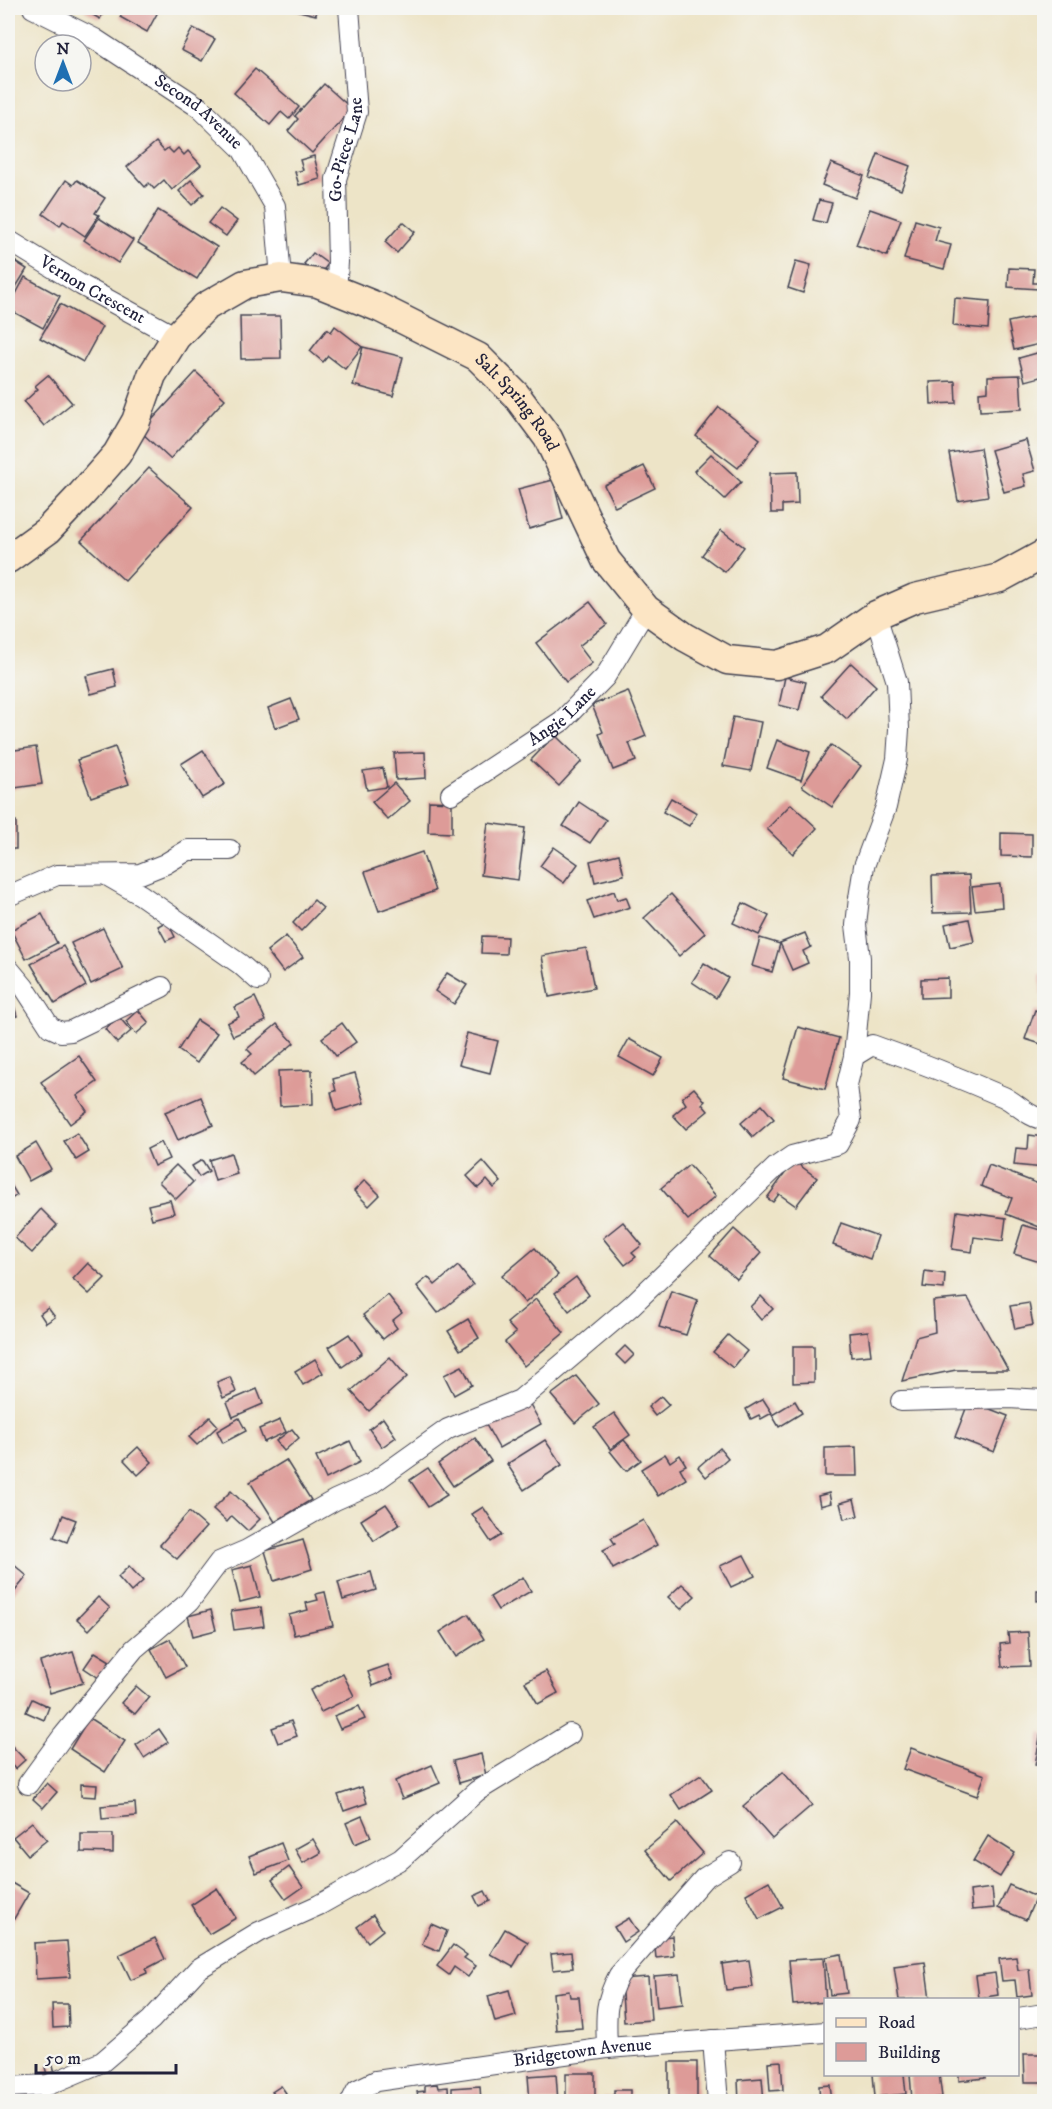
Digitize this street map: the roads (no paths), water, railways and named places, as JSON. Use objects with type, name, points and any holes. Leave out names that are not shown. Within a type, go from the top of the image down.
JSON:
[{"type":"street","name":"Second Avenue","points":[[33,8],[95,39],[200,108],[242,149],[276,206],[281,278]]},
{"type":"street","name":"Go-Piece Lane","points":[[336,292],[338,262],[336,179],[357,112],[349,8]]},
{"type":"street","name":"Vernon Crescent","points":[[8,240],[81,285],[176,337]]},
{"type":"street","name":"Salt Spring Road","points":[[8,559],[48,530],[117,454],[136,421],[152,375],[176,337],[204,307],[245,284],[281,278],[318,283],[378,307],[478,357],[516,395],[548,438],[606,560],[646,609],[685,637],[727,660],[777,665],[827,649],[876,615],[915,598],[1000,578],[1044,554]]},
{"type":"street","name":"Angie Lane","points":[[451,794],[562,722],[605,677],[646,609]]},
{"type":"street","points":[[28,1784],[63,1736],[134,1649],[189,1602],[219,1562],[247,1551],[335,1500],[371,1484],[448,1429],[520,1400],[631,1306],[776,1167],[792,1156],[838,1144],[851,1120],[847,1085],[854,1056],[860,992],[860,958],[856,925],[859,898],[864,866],[886,807],[897,759],[899,729],[897,682],[876,615]]},
{"type":"street","points":[[8,896],[57,875],[140,874],[165,864],[188,850],[230,850]]},
{"type":"street","points":[[108,876],[141,895],[240,964],[258,980]]},
{"type":"street","points":[[8,968],[24,987],[50,1027],[61,1032],[71,1032],[162,987]]},
{"type":"street","points":[[854,1056],[872,1046],[945,1071],[1013,1101],[1039,1119],[1044,1119]]},
{"type":"street","points":[[901,1401],[1009,1398],[1044,1400]]},
{"type":"street","points":[[8,2087],[48,2085],[102,2062],[151,2020],[198,1969],[259,1932],[319,1905],[401,1859],[477,1791],[570,1734]]},
{"type":"street","points":[[607,2048],[606,2010],[610,1992],[619,1975],[704,1878],[730,1862]]},
{"type":"street","points":[[1019,2018],[1044,2014]]},
{"type":"street","name":"Bridgetown Avenue","points":[[351,2102],[357,2090],[376,2081],[607,2048],[824,2032]]},
{"type":"street","points":[[713,2040],[718,2102]]}]
